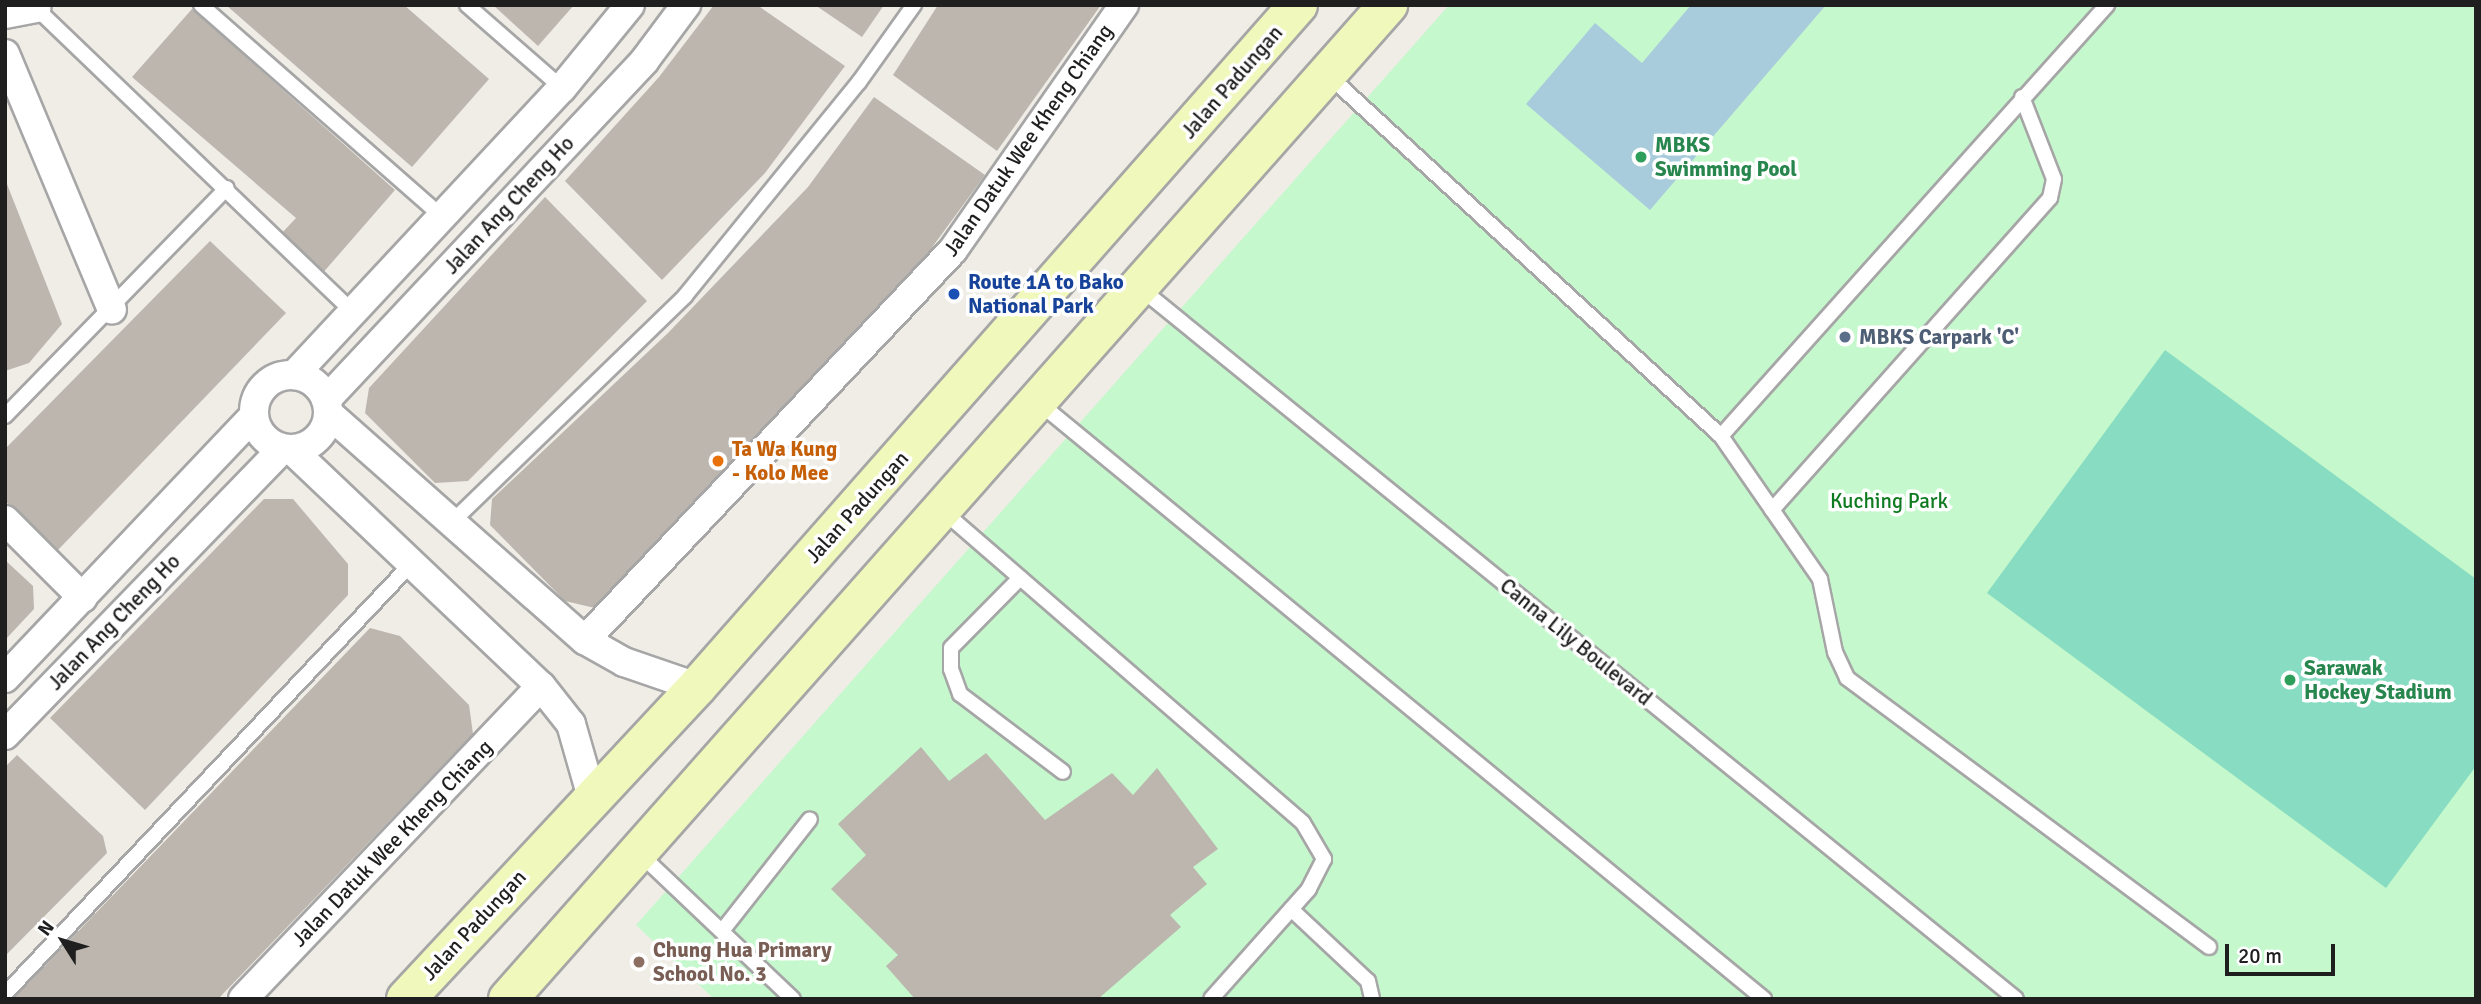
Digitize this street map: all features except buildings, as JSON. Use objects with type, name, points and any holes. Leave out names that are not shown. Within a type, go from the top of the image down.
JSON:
[{"type":"main road","points":[[508,999],[942,510],[1136,285],[1388,5]]},
{"type":"main road","name":"Jalan Padungan","points":[[406,999],[697,687],[1287,12]]},
{"type":"street","name":"Jalan Ang Cheng Ho","points":[[294,375],[562,88],[630,5]]},
{"type":"street","name":"Jalan Ang Cheng Ho","points":[[327,407],[645,60],[686,5]]},
{"type":"street","name":"Jalan Datuk Wee Kheng Chiang","points":[[585,640],[953,250],[1124,5]]},
{"type":"street","points":[[5,14],[36,8]]},
{"type":"street","points":[[5,54],[112,310]]},
{"type":"street","points":[[592,797],[571,724],[541,686],[413,562],[287,449],[267,442],[253,417],[260,391],[294,375],[309,380],[327,407],[450,523],[585,640],[624,662],[697,687]]},
{"type":"street","points":[[287,449],[314,441],[327,407]]},
{"type":"street","name":"Jalan Ang Cheng Ho","points":[[5,678],[253,417]]},
{"type":"street","name":"Jalan Ang Cheng Ho","points":[[5,735],[287,449]]},
{"type":"street","points":[[5,520],[83,598]]},
{"type":"street","name":"Jalan Datuk Wee Kheng Chiang","points":[[243,999],[541,686]]},
{"type":"lane","points":[[201,5],[442,217]]},
{"type":"lane","points":[[467,5],[562,88]]},
{"type":"lane","points":[[450,523],[685,296],[859,82],[914,5]]},
{"type":"lane","points":[[1721,436],[2107,5]]},
{"type":"lane","points":[[36,8],[228,188],[353,312]]},
{"type":"lane","points":[[1327,74],[1721,436],[1820,579],[1835,652],[1847,678],[2209,947]]},
{"type":"lane","points":[[1772,510],[2050,198],[2054,179],[2022,97]]},
{"type":"lane","points":[[5,416],[112,310],[228,188]]},
{"type":"lane","name":"Canna Lily Boulevard","points":[[1136,285],[2016,999]]},
{"type":"lane","points":[[1035,400],[1764,999]]},
{"type":"lane","points":[[942,510],[1303,823],[1324,859],[1309,889],[1211,999]]},
{"type":"lane","points":[[5,993],[413,562]]},
{"type":"lane","points":[[1020,578],[951,648],[951,669],[960,694],[1063,772]]},
{"type":"lane","points":[[722,931],[810,819]]},
{"type":"lane","points":[[638,852],[793,999]]},
{"type":"lane","points":[[1291,909],[1368,981],[1372,999]]},
{"type":"green space","name":"Kuching Park","points":[[1449,5],[2476,5],[2476,999],[714,999],[636,925]]},
{"type":"green space","name":"Sarawak Hockey Stadium","points":[[2165,350],[2476,579],[2476,766],[2386,888],[1987,593]]},
{"type":"water","name":"MBKS Swimming Pool","points":[[1691,5],[1826,5],[1650,210],[1526,104],[1595,23],[1642,63]]},
{"type":"place","name":"MBKS Swimming Pool","points":[[1641,157]]},
{"type":"place","name":"Route 1A to Bako National Park","points":[[954,294]]},
{"type":"place","name":"MBKS Carpark 'C'","points":[[1845,337]]},
{"type":"place","name":"Ta Wa Kung - Kolo Mee","points":[[718,461]]},
{"type":"place","name":"Sarawak Hockey Stadium","points":[[2290,680]]},
{"type":"place","name":"Chung Hua Primary School No. 3","points":[[639,962]]}]
